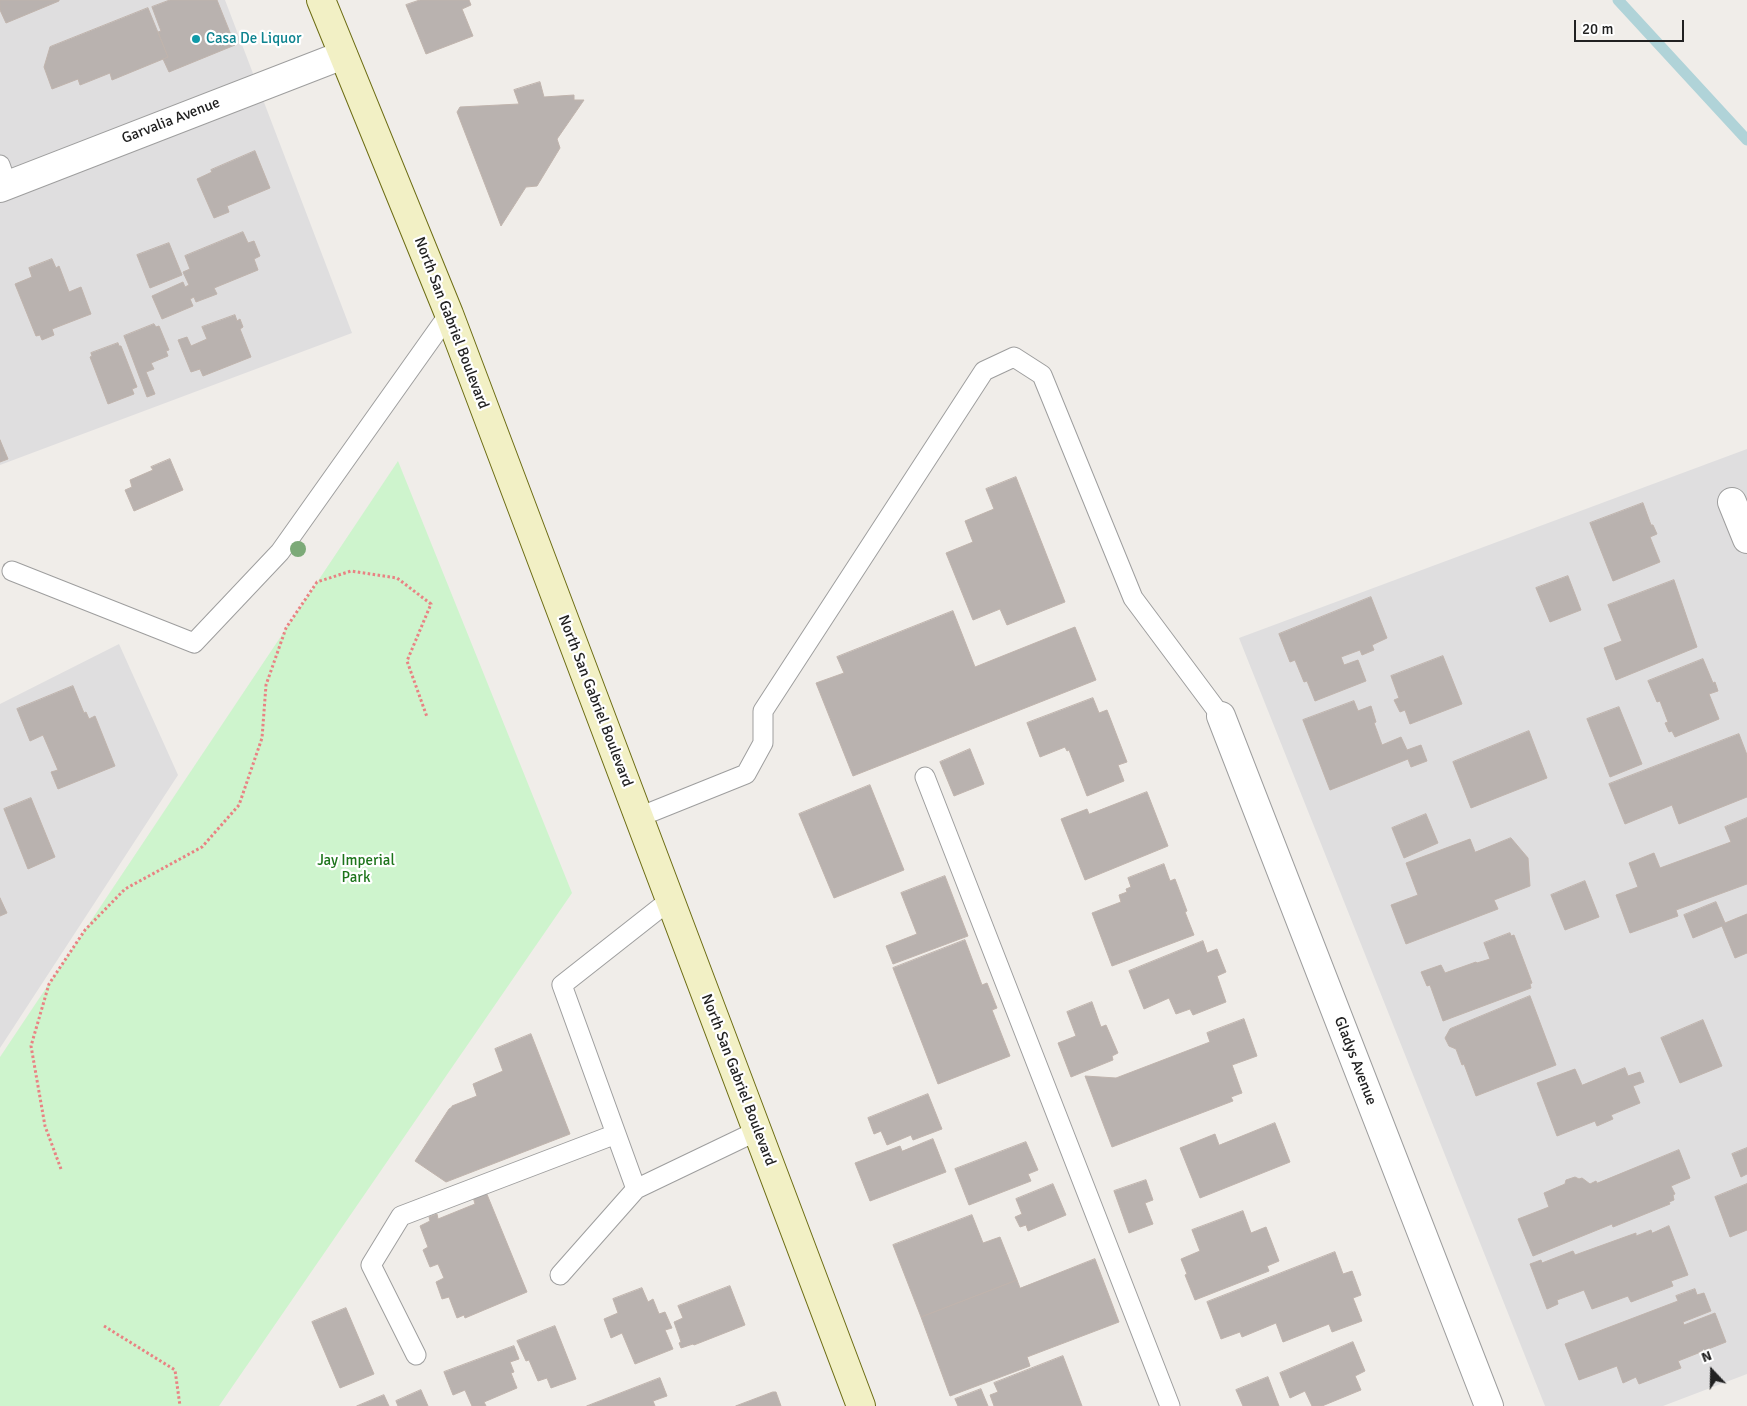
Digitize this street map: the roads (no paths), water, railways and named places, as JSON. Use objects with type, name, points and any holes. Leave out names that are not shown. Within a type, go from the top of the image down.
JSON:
[{"type":"main road","name":"North San Gabriel Boulevard","points":[[321,0],[449,314],[861,1406]]},
{"type":"street","name":"Garvalia Avenue","points":[[2,179],[343,55]]},
{"type":"street","points":[[1732,502],[1747,539]]},
{"type":"street","name":"Gladys Avenue","points":[[1221,716],[1489,1406]]},
{"type":"lane","points":[[12,571],[194,643],[280,552],[449,314]]},
{"type":"lane","points":[[639,817],[746,774],[763,743],[763,711],[984,371],[1014,357],[1042,375],[1133,598],[1221,716]]},
{"type":"lane","points":[[925,776],[1170,1406]]},
{"type":"lane","points":[[636,1189],[562,985],[670,900]]},
{"type":"lane","points":[[560,1275],[636,1189],[757,1131]]},
{"type":"lane","points":[[416,1356],[371,1265],[401,1216],[616,1134]]},
{"type":"waterway","points":[[1618,0],[1747,140]]},
{"type":"place","name":"Casa De Liquor","points":[[196,39]]},
{"type":"park label","name":"Jay Imperial Park","points":[[356,870]]}]
